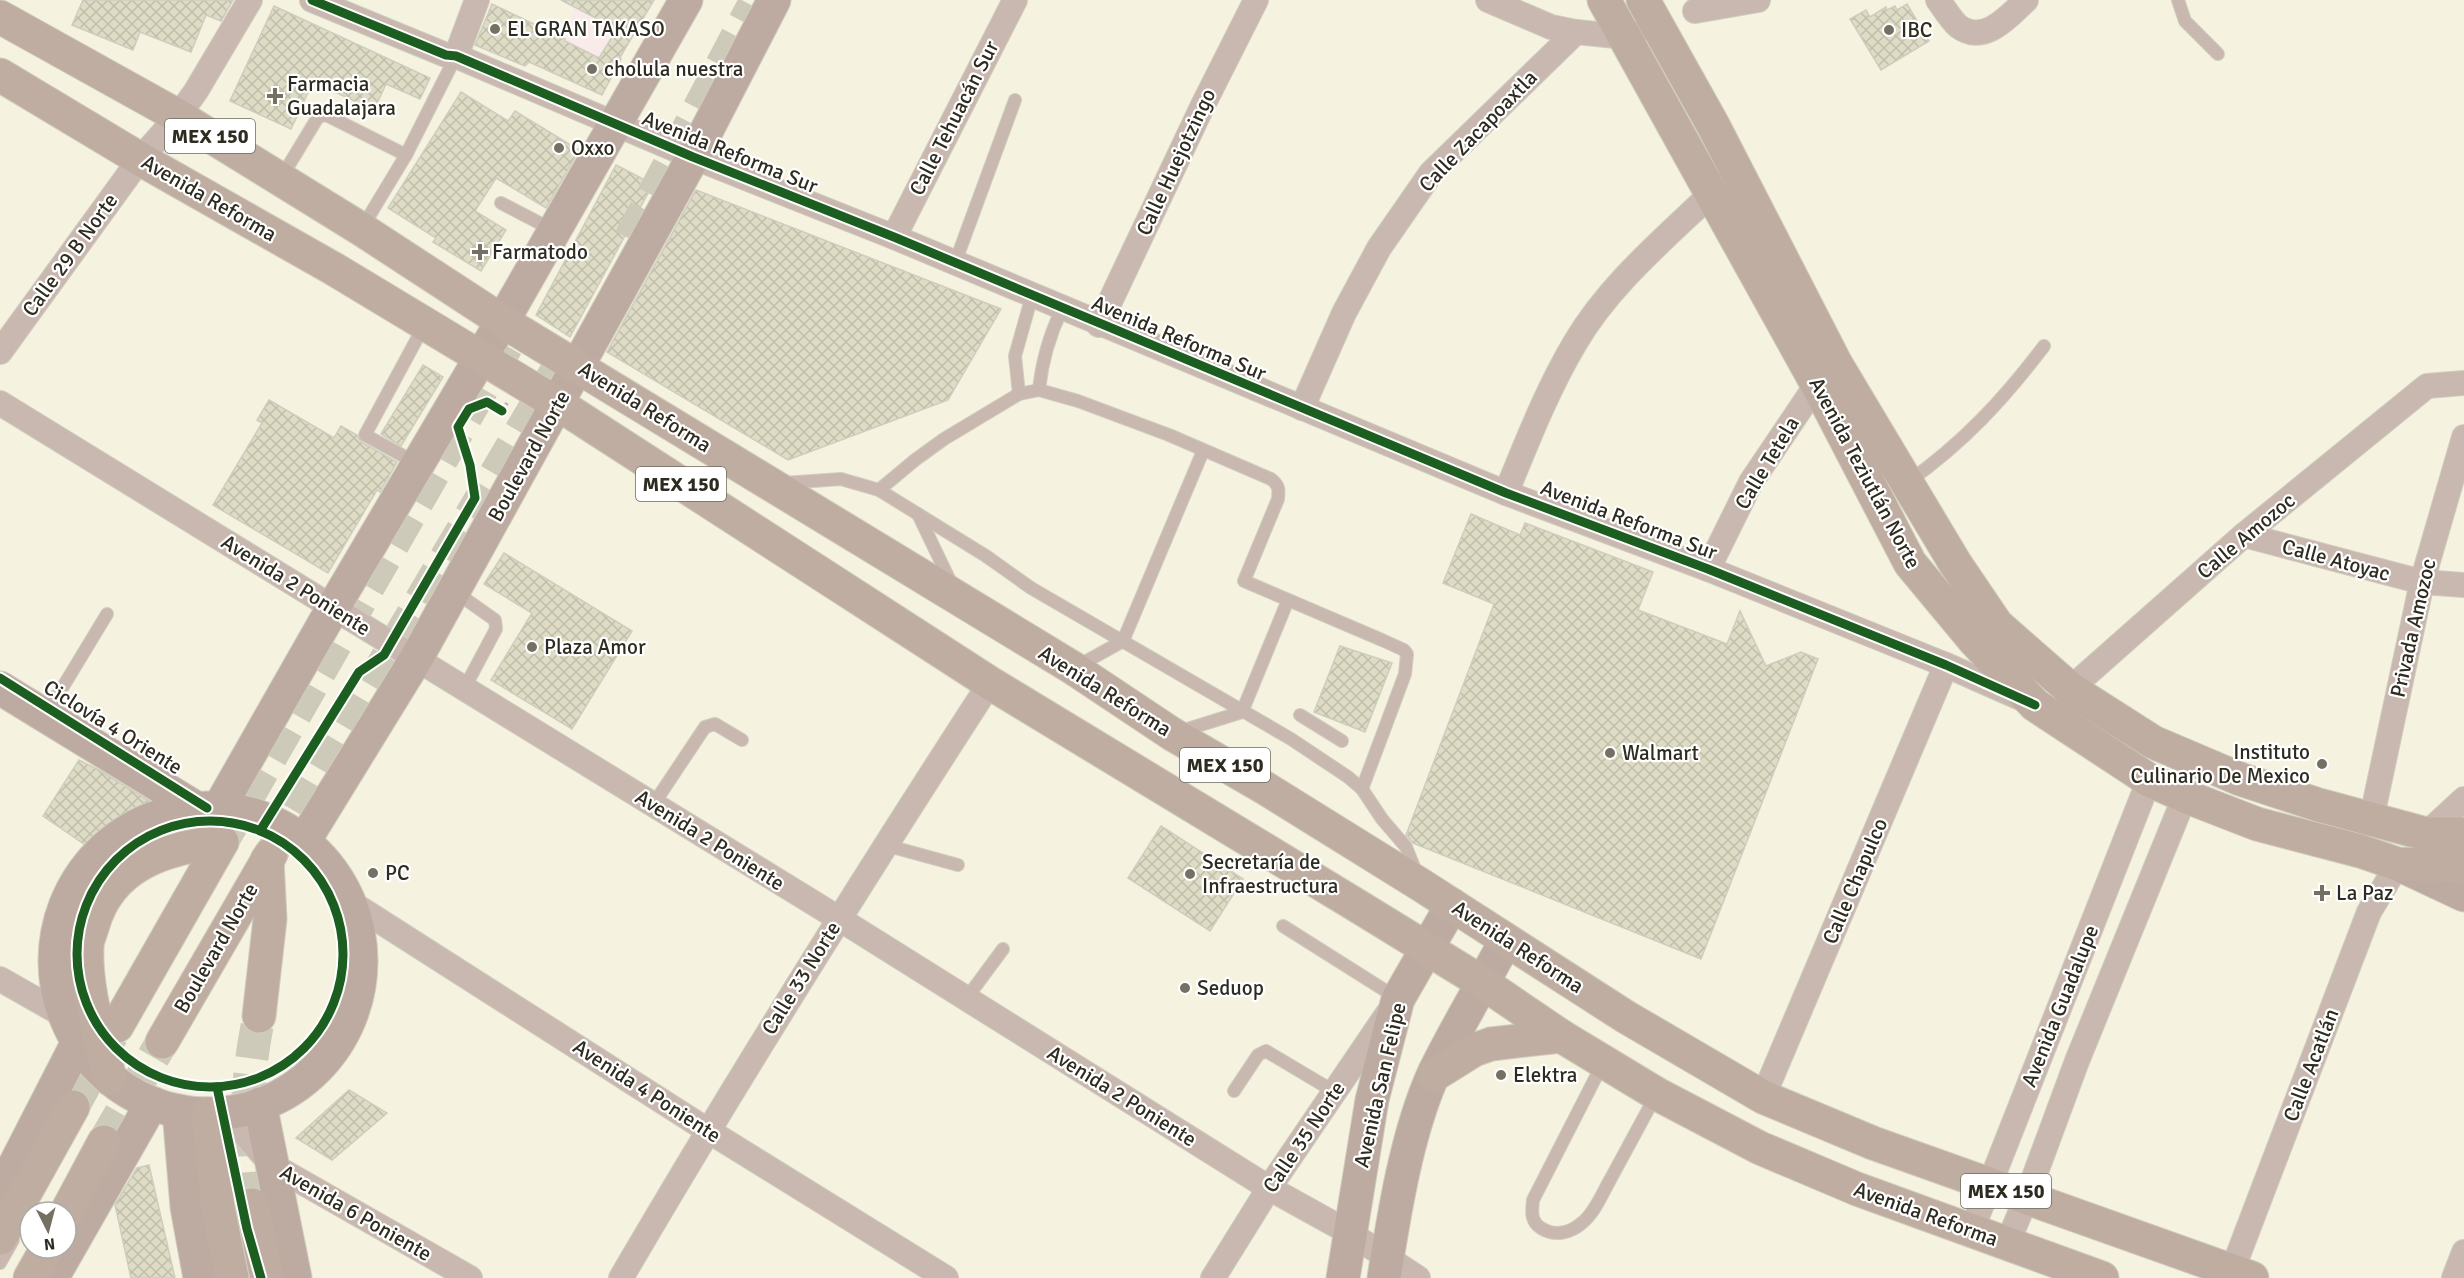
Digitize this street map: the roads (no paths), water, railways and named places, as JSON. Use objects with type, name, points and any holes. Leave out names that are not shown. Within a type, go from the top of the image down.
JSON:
[{"type":"main road","points":[[207,808],[333,608],[502,321],[686,0]]},
{"type":"main road","name":"Boulevard Norte","points":[[304,841],[416,659],[693,157],[774,0]]},
{"type":"main road","name":"Avenida Teziutlán Norte","points":[[1604,0],[1711,194],[1827,374],[1908,482],[1955,563],[1997,625],[2070,689],[2153,742],[2240,779],[2371,821],[2426,834],[2464,834]]},
{"type":"main road","name":"Avenida Teziutlán Norte","points":[[1651,13],[1713,125],[1827,374],[1910,563],[1974,640],[2035,705],[2149,780],[2257,824],[2360,851],[2398,864],[2464,866]]},
{"type":"main road","name":"Avenida Reforma","points":[[0,17],[178,116],[361,229],[502,321],[1073,668],[1164,729],[1265,788],[1421,885],[1626,1017],[1763,1097],[1873,1143],[2242,1275]]},
{"type":"main road","name":"Avenida Reforma","points":[[0,77],[425,323],[558,404],[990,682],[1483,983],[1562,1036],[1657,1094],[1760,1148],[1857,1189],[2102,1278]]},
{"type":"main road","points":[[0,688],[207,808]]},
{"type":"main road","points":[[1130,766],[1164,729]]},
{"type":"main road","points":[[207,808],[250,813],[278,824],[304,841],[331,868],[350,902],[361,942],[360,983],[349,1022],[327,1057],[297,1086],[260,1104],[191,1110],[110,1079],[71,1029],[55,970],[59,923],[78,880],[109,844],[149,819],[207,808]]},
{"type":"main road","points":[[110,1079],[88,978],[87,945],[98,907],[120,878],[153,857],[189,845],[222,842],[117,1026]]},
{"type":"main road","name":"Boulevard Norte","points":[[162,1042],[269,857],[270,919],[259,1016]]},
{"type":"main road","points":[[2398,864],[2464,895]]},
{"type":"main road","name":"Avenida San Felipe","points":[[1343,1278],[1372,1100],[1398,999],[1452,905]]},
{"type":"main road","name":"Avenida San Felipe","points":[[1386,1268],[1412,1139],[1434,1075],[1506,940]]},
{"type":"main road","points":[[0,1194],[71,1029]]},
{"type":"main road","points":[[1434,1075],[1474,1050],[1491,1044],[1562,1036]]},
{"type":"main road","points":[[260,1104],[295,1278]]},
{"type":"main road","points":[[52,1278],[191,1110]]},
{"type":"main road","points":[[191,1110],[187,1207],[200,1278]]},
{"type":"main road","points":[[191,1110],[218,1208],[232,1278]]},
{"type":"main road","points":[[0,1238],[77,1113]]},
{"type":"main road","points":[[73,1200],[104,1142]]},
{"type":"main road","points":[[252,1205],[267,1278]]},
{"type":"main road","points":[[30,1278],[40,1260]]},
{"type":"street","name":"Calle 29 B Norte","points":[[0,352],[140,159],[178,116],[196,91],[250,0]]},
{"type":"street","name":"Avenida Reforma Sur","points":[[312,0],[446,55],[456,56],[693,157],[894,237],[1099,325],[1506,493],[1708,569],[1946,665],[2035,705]]},
{"type":"street","points":[[456,56],[477,0]]},
{"type":"street","name":"Calle Tehuacán Sur","points":[[894,237],[1015,0]]},
{"type":"street","name":"Calle Huejotzingo","points":[[1099,325],[1203,105],[1256,0]]},
{"type":"street","points":[[1488,0],[1551,27],[1626,37],[1651,13]]},
{"type":"street","points":[[1695,11],[1758,0]]},
{"type":"street","points":[[1938,0],[1958,26],[1971,32],[1984,32],[1997,26],[2026,0]]},
{"type":"street","name":"Calle Zacapoaxtla","points":[[1302,408],[1344,312],[1374,257],[1431,173],[1576,32]]},
{"type":"street","points":[[1506,493],[1538,415],[1576,342],[1621,281],[1711,194]]},
{"type":"street","name":"Calle Tetela","points":[[1708,569],[1751,482],[1827,374]]},
{"type":"street","name":"Calle Amozoc","points":[[2070,689],[2244,535],[2427,386],[2464,383]]},
{"type":"street","name":"Avenida 2 Poniente","points":[[0,404],[838,918],[1269,1188],[1350,1233],[1386,1268],[1418,1278]]},
{"type":"street","name":"Privada Amozoc","points":[[2371,821],[2422,582],[2464,437]]},
{"type":"street","name":"Calle Atoyac","points":[[2244,535],[2422,582],[2464,585]]},
{"type":"street","name":"Calle Chapulco","points":[[1763,1097],[1946,665]]},
{"type":"street","name":"Calle 33 Norte","points":[[621,1278],[707,1130],[838,918],[990,682]]},
{"type":"street","name":"Avenida Guadalupe","points":[[1971,1232],[2149,780]]},
{"type":"street","name":"Avenida Guadalupe","points":[[2007,1244],[2077,1061],[2185,796]]},
{"type":"street","points":[[2426,834],[2464,799]]},
{"type":"street","name":"Calle Acatlán","points":[[2242,1275],[2369,912],[2398,864]]},
{"type":"street","name":"Avenida 4 Poniente","points":[[350,902],[707,1130],[946,1278]]},
{"type":"street","points":[[0,979],[71,1029]]},
{"type":"street","name":"Calle 35 Norte","points":[[1213,1278],[1269,1188],[1398,999]]},
{"type":"street","name":"Avenida 6 Poniente","points":[[191,1110],[272,1165],[470,1278]]},
{"type":"street","points":[[2454,1278],[2464,1252]]},
{"type":"lane","points":[[2178,0],[2185,21],[2218,54]]},
{"type":"lane","points":[[361,229],[406,155],[456,56]]},
{"type":"lane","points":[[954,263],[1015,100]]},
{"type":"lane","points":[[280,180],[321,115],[406,155]]},
{"type":"lane","points":[[501,203],[554,231]]},
{"type":"lane","points":[[1019,394],[1015,356],[1032,296]]},
{"type":"lane","points":[[1040,390],[1043,357],[1062,309]]},
{"type":"lane","points":[[418,464],[365,435],[425,323]]},
{"type":"lane","points":[[1908,482],[1935,463],[1981,422],[2044,346]]},
{"type":"lane","points":[[879,490],[944,439],[1019,394],[1040,390],[1078,401],[1156,430],[1260,473],[1276,483],[1279,489],[1278,499],[1244,581],[1382,640],[1404,650],[1407,654],[1405,674],[1362,789]]},
{"type":"lane","points":[[1073,668],[1123,640],[1203,451]]},
{"type":"lane","points":[[769,484],[841,479],[879,490],[986,556],[1031,588],[1123,640],[1332,766],[1362,789],[1406,847],[1421,885]]},
{"type":"lane","points":[[917,513],[959,600]]},
{"type":"lane","points":[[454,591],[495,620],[496,629],[464,689]]},
{"type":"lane","points":[[1242,712],[1288,600]]},
{"type":"lane","points":[[42,714],[61,690],[107,614]]},
{"type":"lane","points":[[1164,729],[1242,712]]},
{"type":"lane","points":[[1300,715],[1342,741]]},
{"type":"lane","points":[[653,805],[705,726],[715,724],[742,740]]},
{"type":"lane","points":[[885,845],[958,865]]},
{"type":"lane","points":[[1283,926],[1398,999]]},
{"type":"lane","points":[[966,999],[1003,949]]},
{"type":"lane","points":[[1233,1091],[1258,1055],[1266,1051],[1335,1092]]},
{"type":"lane","points":[[1604,1062],[1533,1200],[1531,1214],[1536,1224],[1545,1231],[1559,1234],[1573,1229],[1584,1221],[1597,1204],[1657,1094]]},
{"type":"lane","points":[[0,1263],[77,1113]]},
{"type":"tunnel","points":[[630,239],[753,6]]},
{"type":"tunnel","points":[[222,842],[509,342]]},
{"type":"tunnel","points":[[271,854],[557,370]]},
{"type":"tunnel","points":[[252,1205],[247,1157],[247,1110],[251,1063],[259,1016]]},
{"type":"tunnel","points":[[73,1107],[113,1033]]},
{"type":"tunnel","points":[[104,1142],[162,1042]]},
{"type":"place","name":"EL GRAN TAKASO","points":[[495,29]]},
{"type":"place","name":"IBC","points":[[1889,30]]},
{"type":"place","name":"cholula nuestra","points":[[592,69]]},
{"type":"place","name":"Farmacia Guadalajara","points":[[275,96]]},
{"type":"place","name":"Oxxo","points":[[559,148]]},
{"type":"place","name":"Farmatodo","points":[[480,252]]},
{"type":"place","name":"Plaza Amor","points":[[532,647]]},
{"type":"place","name":"Walmart","points":[[1610,753]]},
{"type":"place","name":"Instituto Culinario De Mexico","points":[[2322,764]]},
{"type":"place","name":"PC","points":[[373,873]]},
{"type":"place","name":"Secretaría de Infraestructura","points":[[1190,874]]},
{"type":"place","name":"La Paz","points":[[2322,893]]},
{"type":"place","name":"Seduop","points":[[1185,988]]},
{"type":"place","name":"Elektra","points":[[1501,1075]]}]
